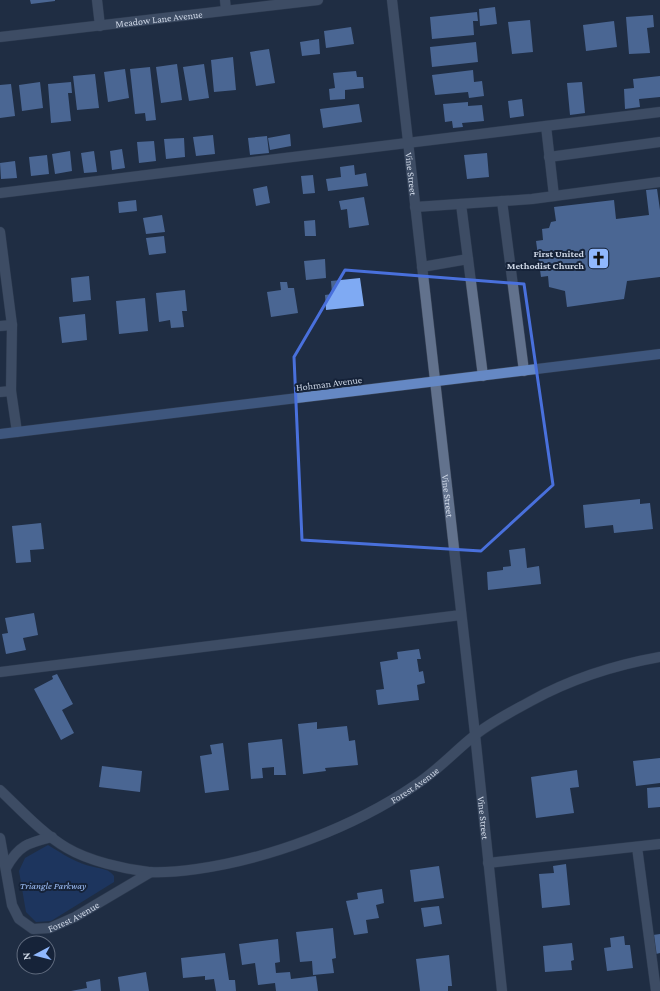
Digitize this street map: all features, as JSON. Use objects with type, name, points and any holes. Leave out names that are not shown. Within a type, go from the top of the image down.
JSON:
[{"type":"main road","name":"Hohman Avenue","points":[[0,434],[660,354]]},
{"type":"street","points":[[97,0],[100,26]]},
{"type":"street","name":"Meadow Lane Avenue","points":[[0,37],[100,26],[226,5],[318,0]]},
{"type":"street","name":"Vine Street","points":[[392,0],[475,734],[502,991]]},
{"type":"street","points":[[0,193],[660,112]]},
{"type":"street","points":[[546,126],[554,196]]},
{"type":"street","points":[[549,157],[660,142]]},
{"type":"street","points":[[415,207],[554,196],[660,182]]},
{"type":"street","points":[[502,201],[524,371]]},
{"type":"street","points":[[461,204],[483,376]]},
{"type":"street","points":[[0,232],[12,325],[11,391],[17,432]]},
{"type":"street","points":[[422,267],[468,258]]},
{"type":"street","points":[[0,326],[12,325]]},
{"type":"street","points":[[0,392],[11,391]]},
{"type":"street","points":[[0,672],[461,615]]},
{"type":"street","name":"Forest Avenue","points":[[0,790],[52,837],[68,848],[94,859],[122,867],[151,872],[182,871],[224,865],[266,854],[322,834],[375,809],[414,786],[444,764],[475,734],[531,701],[583,677],[630,662],[660,657]]},
{"type":"street","points":[[6,868],[14,854],[23,846],[52,837]]},
{"type":"street","name":"Forest Avenue","points":[[0,838],[12,905],[19,919],[33,929],[50,928],[75,917],[151,872]]},
{"type":"street","points":[[488,863],[660,844]]},
{"type":"street","points":[[637,846],[656,991]]},
{"type":"highlighted area","points":[[345,270],[524,284],[553,485],[481,551],[302,540],[294,357]]},
{"type":"green space","name":"Triangle Parkway","points":[[48,845],[76,861],[108,871],[114,876],[114,882],[51,921],[36,922],[26,912],[19,871],[25,858]]},
{"type":"building","points":[[30,0],[55,0],[55,1],[31,4]]},
{"type":"building","points":[[495,7],[497,24],[480,26],[479,9]]},
{"type":"building","points":[[477,12],[478,21],[473,21],[474,35],[432,39],[430,17]]},
{"type":"building","points":[[653,15],[654,27],[647,28],[650,53],[629,54],[626,17]]},
{"type":"building","points":[[530,20],[533,52],[512,54],[508,22]]},
{"type":"building","points":[[614,21],[617,47],[586,51],[583,25]]},
{"type":"building","points":[[351,27],[354,44],[326,48],[324,31]]},
{"type":"building","points":[[319,39],[320,54],[302,56],[300,42]]},
{"type":"building","points":[[476,42],[478,62],[432,67],[430,47]]},
{"type":"building","points":[[269,49],[275,83],[256,86],[250,52]]},
{"type":"building","points":[[233,57],[236,90],[214,92],[211,60]]},
{"type":"building","points":[[177,64],[182,100],[161,103],[156,67]]},
{"type":"building","points":[[204,64],[209,98],[189,101],[183,67]]},
{"type":"building","points":[[150,67],[156,120],[146,121],[145,113],[135,114],[130,69]]},
{"type":"building","points":[[125,69],[129,98],[108,102],[104,72]]},
{"type":"building","points":[[473,70],[474,82],[482,81],[484,96],[469,98],[468,92],[435,95],[432,75]]},
{"type":"building","points":[[356,71],[357,77],[363,77],[364,88],[345,90],[345,99],[330,100],[329,89],[335,88],[333,73]]},
{"type":"building","points":[[95,74],[99,108],[77,110],[73,76]]},
{"type":"building","points":[[660,76],[660,97],[639,99],[640,107],[625,109],[624,89],[634,88],[633,79]]},
{"type":"building","points":[[40,82],[43,108],[22,111],[19,85]]},
{"type":"building","points":[[71,82],[72,93],[68,93],[71,121],[51,123],[48,84]]},
{"type":"building","points":[[582,82],[585,113],[570,115],[567,83]]},
{"type":"building","points":[[11,84],[15,116],[0,118],[0,85]]},
{"type":"building","points":[[522,99],[524,116],[510,118],[508,101]]},
{"type":"building","points":[[468,102],[468,106],[482,105],[484,121],[462,123],[463,127],[453,128],[452,121],[445,122],[443,104]]},
{"type":"building","points":[[359,104],[362,122],[323,128],[320,109]]},
{"type":"building","points":[[290,134],[291,146],[270,150],[268,138]]},
{"type":"building","points":[[213,135],[215,154],[196,156],[193,137]]},
{"type":"building","points":[[267,136],[269,153],[250,155],[248,138]]},
{"type":"building","points":[[184,138],[185,157],[166,159],[164,139]]},
{"type":"building","points":[[154,141],[156,161],[139,163],[137,142]]},
{"type":"building","points":[[122,149],[125,168],[112,170],[110,151]]},
{"type":"building","points":[[70,151],[72,171],[55,174],[52,154]]},
{"type":"building","points":[[94,151],[97,172],[84,173],[81,153]]},
{"type":"building","points":[[487,153],[489,177],[467,179],[464,155]]},
{"type":"building","points":[[47,155],[49,174],[31,176],[29,157]]},
{"type":"building","points":[[15,161],[17,178],[1,179],[0,163]]},
{"type":"building","points":[[354,165],[355,175],[366,173],[368,186],[328,191],[326,179],[341,177],[340,167]]},
{"type":"building","points":[[313,175],[315,193],[303,194],[301,176]]},
{"type":"building","points":[[267,186],[270,203],[256,206],[253,189]]},
{"type":"building","name":"First United Methodist Church","points":[[657,189],[660,210],[660,277],[627,281],[624,299],[567,307],[565,291],[549,287],[548,276],[541,277],[536,241],[543,240],[542,229],[549,228],[551,222],[556,221],[554,207],[614,200],[616,219],[649,215],[646,190]]},
{"type":"building","points":[[364,197],[369,225],[349,228],[347,209],[341,210],[339,201]]},
{"type":"building","points":[[136,200],[137,211],[119,213],[118,202]]},
{"type":"building","points":[[162,215],[165,232],[146,234],[143,218]]},
{"type":"building","points":[[315,220],[316,236],[305,236],[304,221]]},
{"type":"building","points":[[164,236],[166,253],[149,255],[146,238]]},
{"type":"building","points":[[325,259],[326,278],[306,280],[304,261]]},
{"type":"building","points":[[89,276],[91,300],[73,302],[71,278]]},
{"type":"building","points":[[360,278],[364,306],[326,310],[325,295],[332,294],[331,281]]},
{"type":"building","points":[[280,282],[287,282],[288,288],[294,288],[298,313],[271,317],[267,292],[281,290]]},
{"type":"building","points":[[185,290],[187,311],[182,311],[184,327],[171,328],[170,320],[159,322],[156,293]]},
{"type":"building","points":[[145,298],[148,331],[119,334],[116,301]]},
{"type":"building","points":[[85,314],[87,340],[62,343],[59,317]]},
{"type":"building","points":[[640,499],[640,504],[650,503],[653,529],[614,533],[613,525],[585,528],[583,505]]},
{"type":"building","points":[[41,523],[44,549],[30,550],[31,562],[16,563],[12,526]]},
{"type":"building","points":[[525,548],[527,568],[539,566],[541,584],[488,590],[487,572],[503,570],[503,567],[511,566],[509,550]]},
{"type":"building","points":[[34,613],[38,635],[23,638],[26,650],[6,654],[2,634],[8,633],[5,618]]},
{"type":"building","points":[[419,649],[421,659],[417,659],[419,672],[423,671],[425,683],[417,685],[419,700],[378,705],[376,690],[384,689],[380,662],[398,659],[397,652]]},
{"type":"building","points":[[57,674],[73,704],[62,710],[74,733],[61,740],[34,689],[53,679],[52,676]]},
{"type":"building","points":[[317,722],[317,729],[347,726],[349,741],[355,740],[358,765],[325,768],[326,771],[303,774],[298,724]]},
{"type":"building","points":[[282,739],[286,775],[274,775],[274,767],[262,768],[263,778],[251,779],[248,743]]},
{"type":"building","points":[[223,743],[229,790],[205,793],[200,756],[212,754],[210,745]]},
{"type":"building","points":[[660,758],[660,783],[636,786],[633,761]]},
{"type":"building","points":[[102,766],[142,771],[140,792],[99,787]]},
{"type":"building","points":[[577,770],[579,787],[570,788],[574,813],[536,818],[531,777]]},
{"type":"building","points":[[660,787],[660,807],[648,808],[647,788]]},
{"type":"building","points":[[566,864],[570,905],[542,908],[539,874],[554,873],[553,866]]},
{"type":"building","points":[[439,866],[444,898],[414,902],[410,870]]},
{"type":"building","points":[[382,889],[384,903],[376,905],[379,918],[366,920],[368,933],[354,935],[346,901],[358,899],[357,893]]},
{"type":"building","points":[[439,906],[442,924],[424,927],[421,908]]},
{"type":"building","points":[[333,928],[336,958],[332,959],[334,973],[313,975],[312,961],[300,962],[296,932]]},
{"type":"building","points":[[660,934],[660,953],[656,954],[653,935]]},
{"type":"building","points":[[624,936],[625,945],[630,945],[633,968],[607,971],[604,948],[611,947],[610,938]]},
{"type":"building","points":[[278,939],[280,962],[275,963],[276,973],[290,972],[291,979],[316,976],[318,991],[276,991],[275,983],[258,985],[255,963],[242,965],[239,944]]},
{"type":"building","points":[[572,943],[574,960],[571,961],[572,970],[545,972],[543,946]]},
{"type":"building","points":[[225,953],[229,980],[235,980],[236,991],[216,991],[214,979],[205,980],[205,976],[183,978],[181,958]]},
{"type":"building","points":[[449,955],[452,986],[448,986],[448,991],[420,991],[416,959]]},
{"type":"building","points":[[146,972],[149,991],[120,991],[118,977]]},
{"type":"building","points":[[100,979],[101,991],[71,991],[87,988],[86,982]]},
{"type":"place","name":"First United Methodist Church","points":[[599,259]]}]
